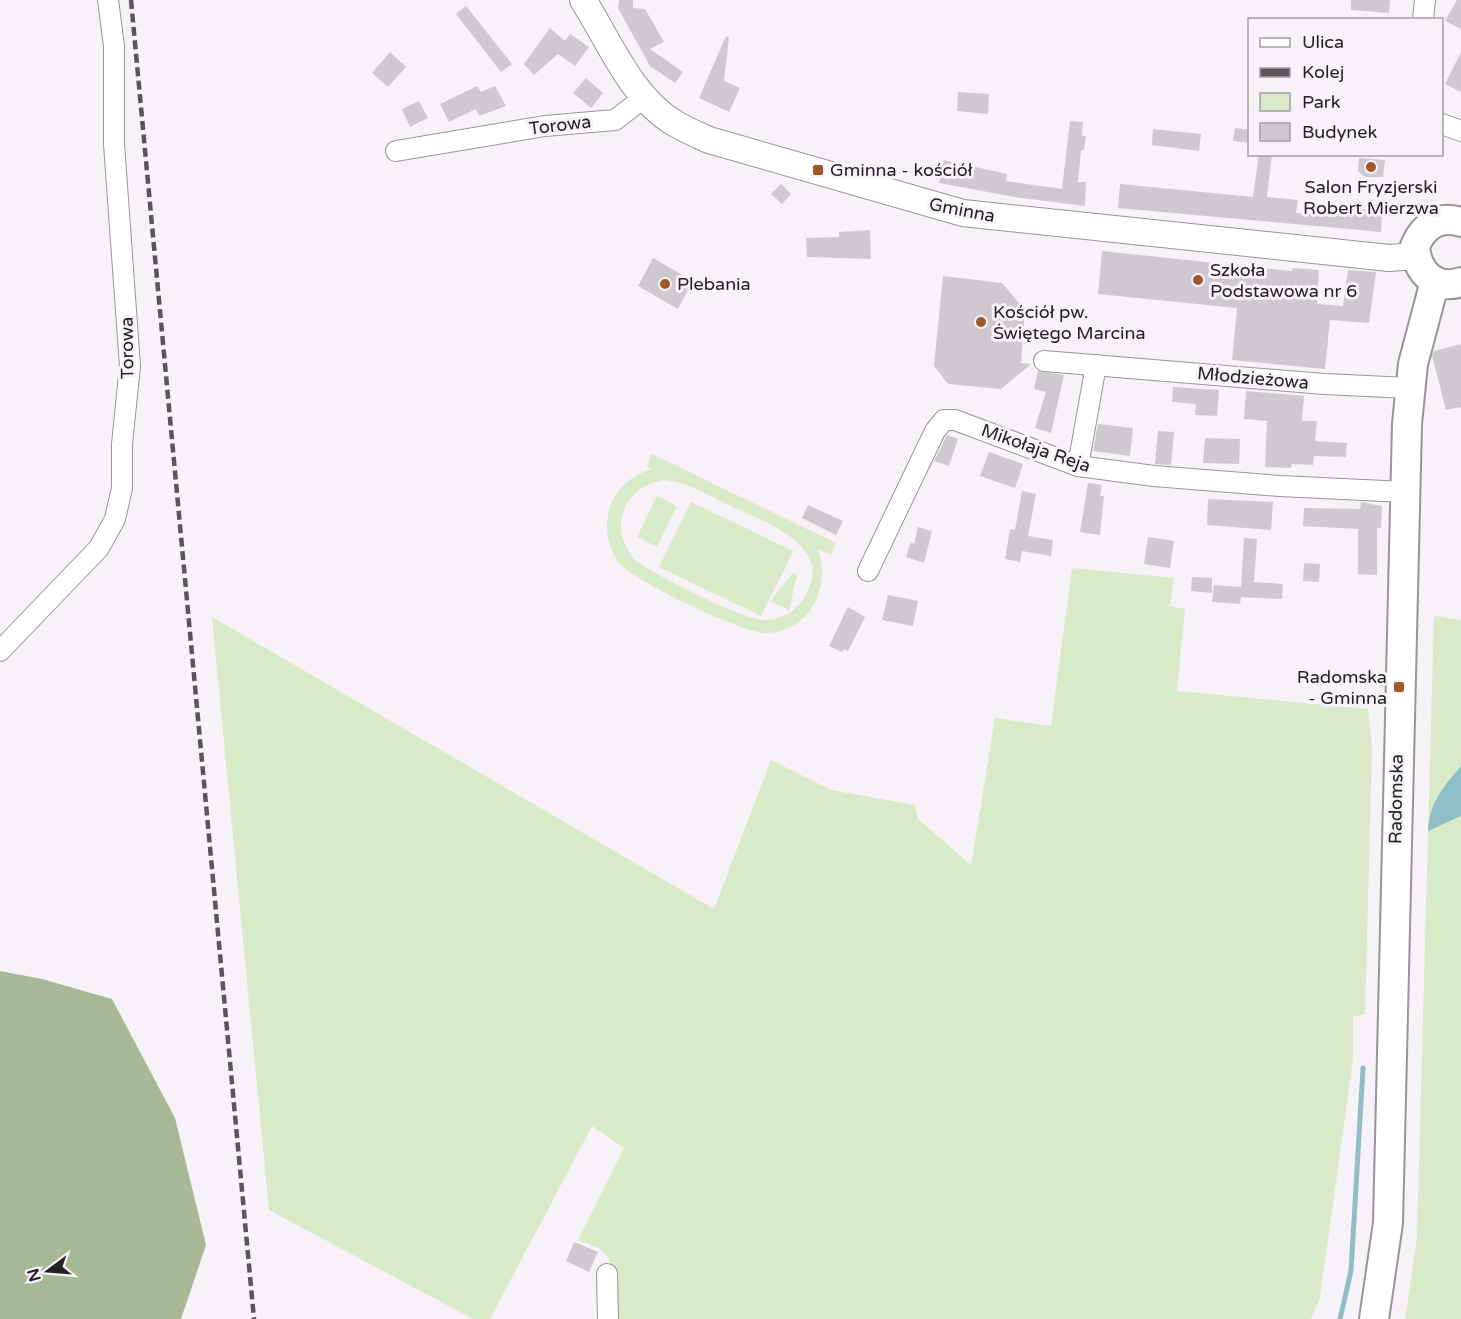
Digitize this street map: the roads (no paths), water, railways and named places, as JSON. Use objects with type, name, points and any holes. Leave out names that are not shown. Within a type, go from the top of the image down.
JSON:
[{"type":"main road","points":[[1448,281],[1425,276],[1416,256],[1415,246],[1426,228],[1456,215]]},
{"type":"main road","name":"Radomska","points":[[1374,1319],[1388,1223],[1405,492],[1410,388],[1448,281]]},
{"type":"street","name":"Torowa","points":[[0,651],[99,549],[115,519],[122,488],[122,444],[130,366],[114,144],[114,46],[108,0]]},
{"type":"street","name":"Gminna","points":[[583,0],[624,69],[645,97],[674,124],[709,140],[963,213],[1389,258],[1416,256]]},
{"type":"street","points":[[1423,18],[1425,0]]},
{"type":"street","name":"Torowa","points":[[396,151],[545,126],[615,120],[645,97]]},
{"type":"street","points":[[1443,124],[1461,131]]},
{"type":"street","name":"Młodzieżowa","points":[[1044,360],[1324,384],[1410,388]]},
{"type":"street","points":[[1078,466],[1096,365]]},
{"type":"street","name":"Mikołaja Reja","points":[[868,571],[934,431],[944,420],[955,420],[1078,466],[1257,484],[1405,492]]},
{"type":"street","points":[[607,1274],[608,1319]]},
{"type":"water","points":[[1461,766],[1461,816],[1428,831],[1434,803]]},
{"type":"waterway","points":[[1340,1319],[1351,1271],[1363,1068]]},
{"type":"railway","points":[[131,0],[254,1319]]},
{"type":"place","name":"Salon Fryzjerski Robert Mierzwa","points":[[1371,167]]},
{"type":"place","name":"Gminna - kościół","points":[[818,170]]},
{"type":"place","name":"Szkoła Podstawowa nr 6","points":[[1198,280]]},
{"type":"place","name":"Plebania","points":[[665,284]]},
{"type":"place","name":"Kościół pw. Świętego Marcina","points":[[981,322]]},
{"type":"place","name":"Radomska - Gminna","points":[[1399,687]]}]
